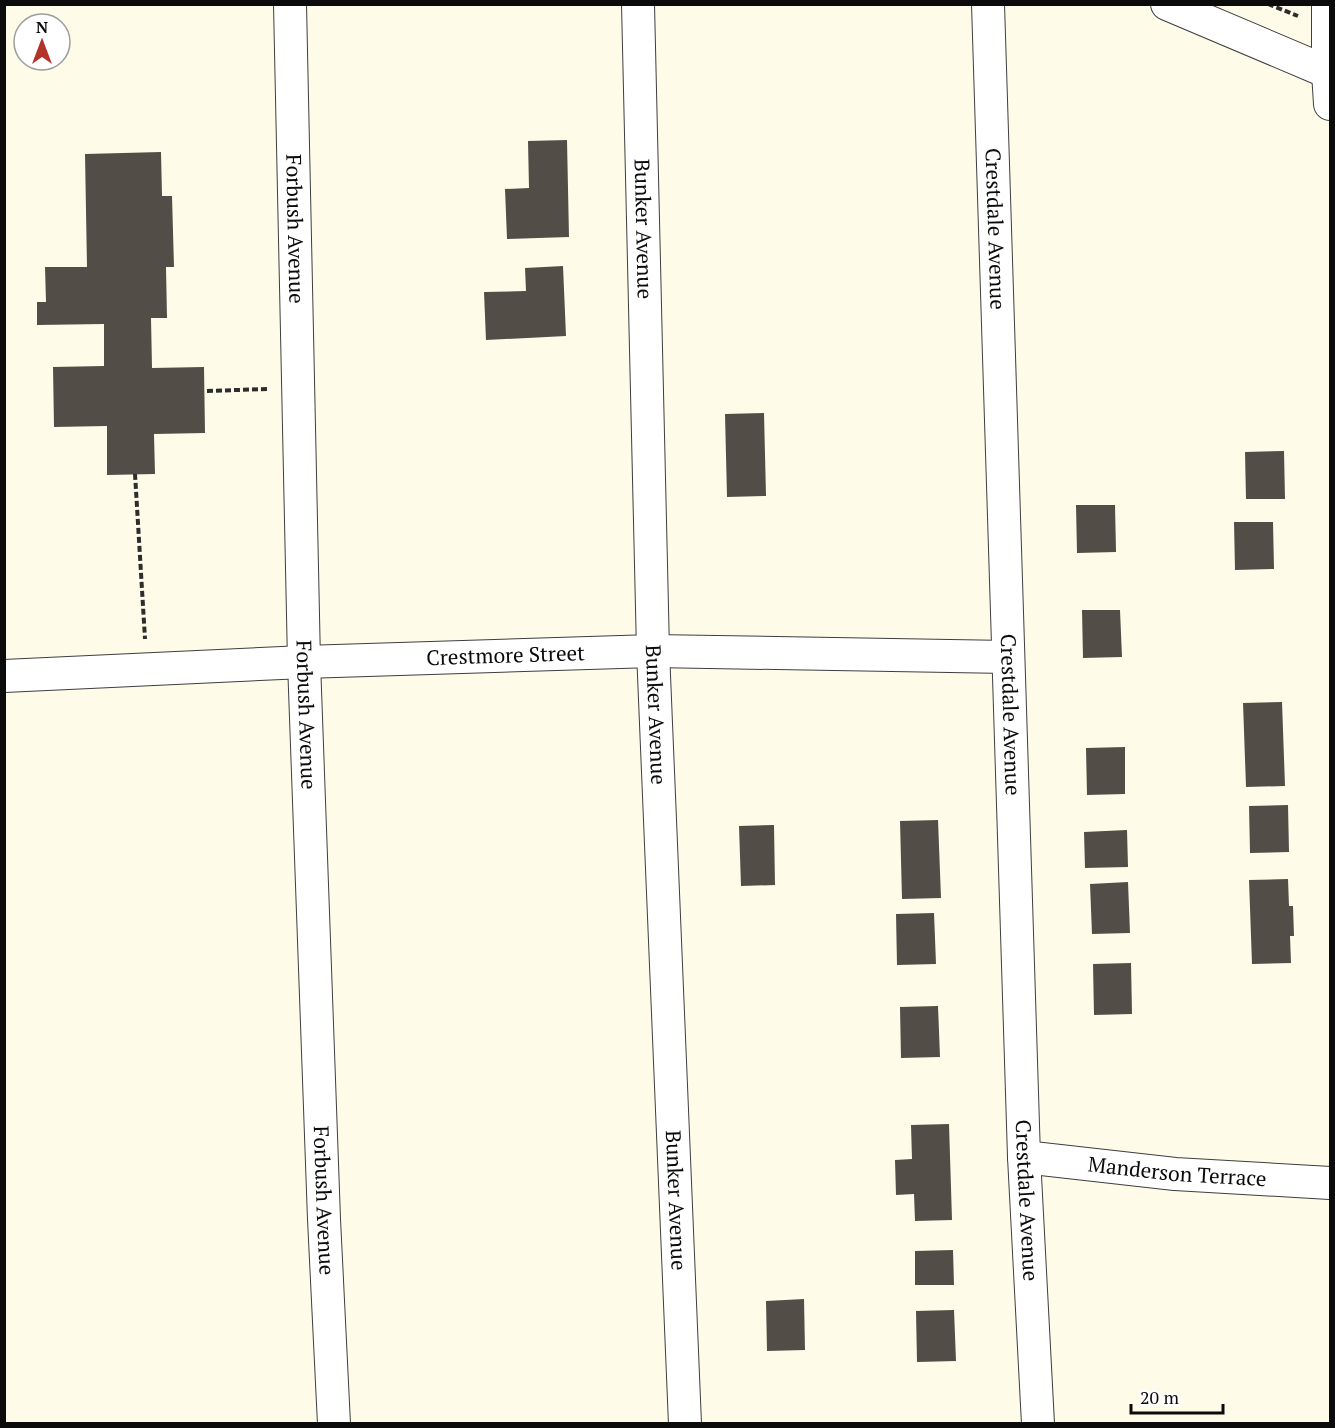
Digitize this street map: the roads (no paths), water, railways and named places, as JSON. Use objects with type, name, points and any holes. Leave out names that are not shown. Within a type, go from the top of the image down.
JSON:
[{"type":"street","name":"Forbush Avenue","points":[[290,4],[304,662],[324,1219],[334,1424]]},
{"type":"street","name":"Bunker Avenue","points":[[638,4],[653,651],[684,1424]]},
{"type":"street","name":"Crestdale Avenue","points":[[988,4],[1024,1157],[1038,1424]]},
{"type":"street","points":[[1167,4],[1329,73]]},
{"type":"street","points":[[1328,4],[1330,104]]},
{"type":"street","name":"Crestmore Street","points":[[4,676],[304,662],[653,651],[1008,657]]},
{"type":"street","name":"Manderson Terrace","points":[[1024,1157],[1175,1174],[1330,1183]]}]
